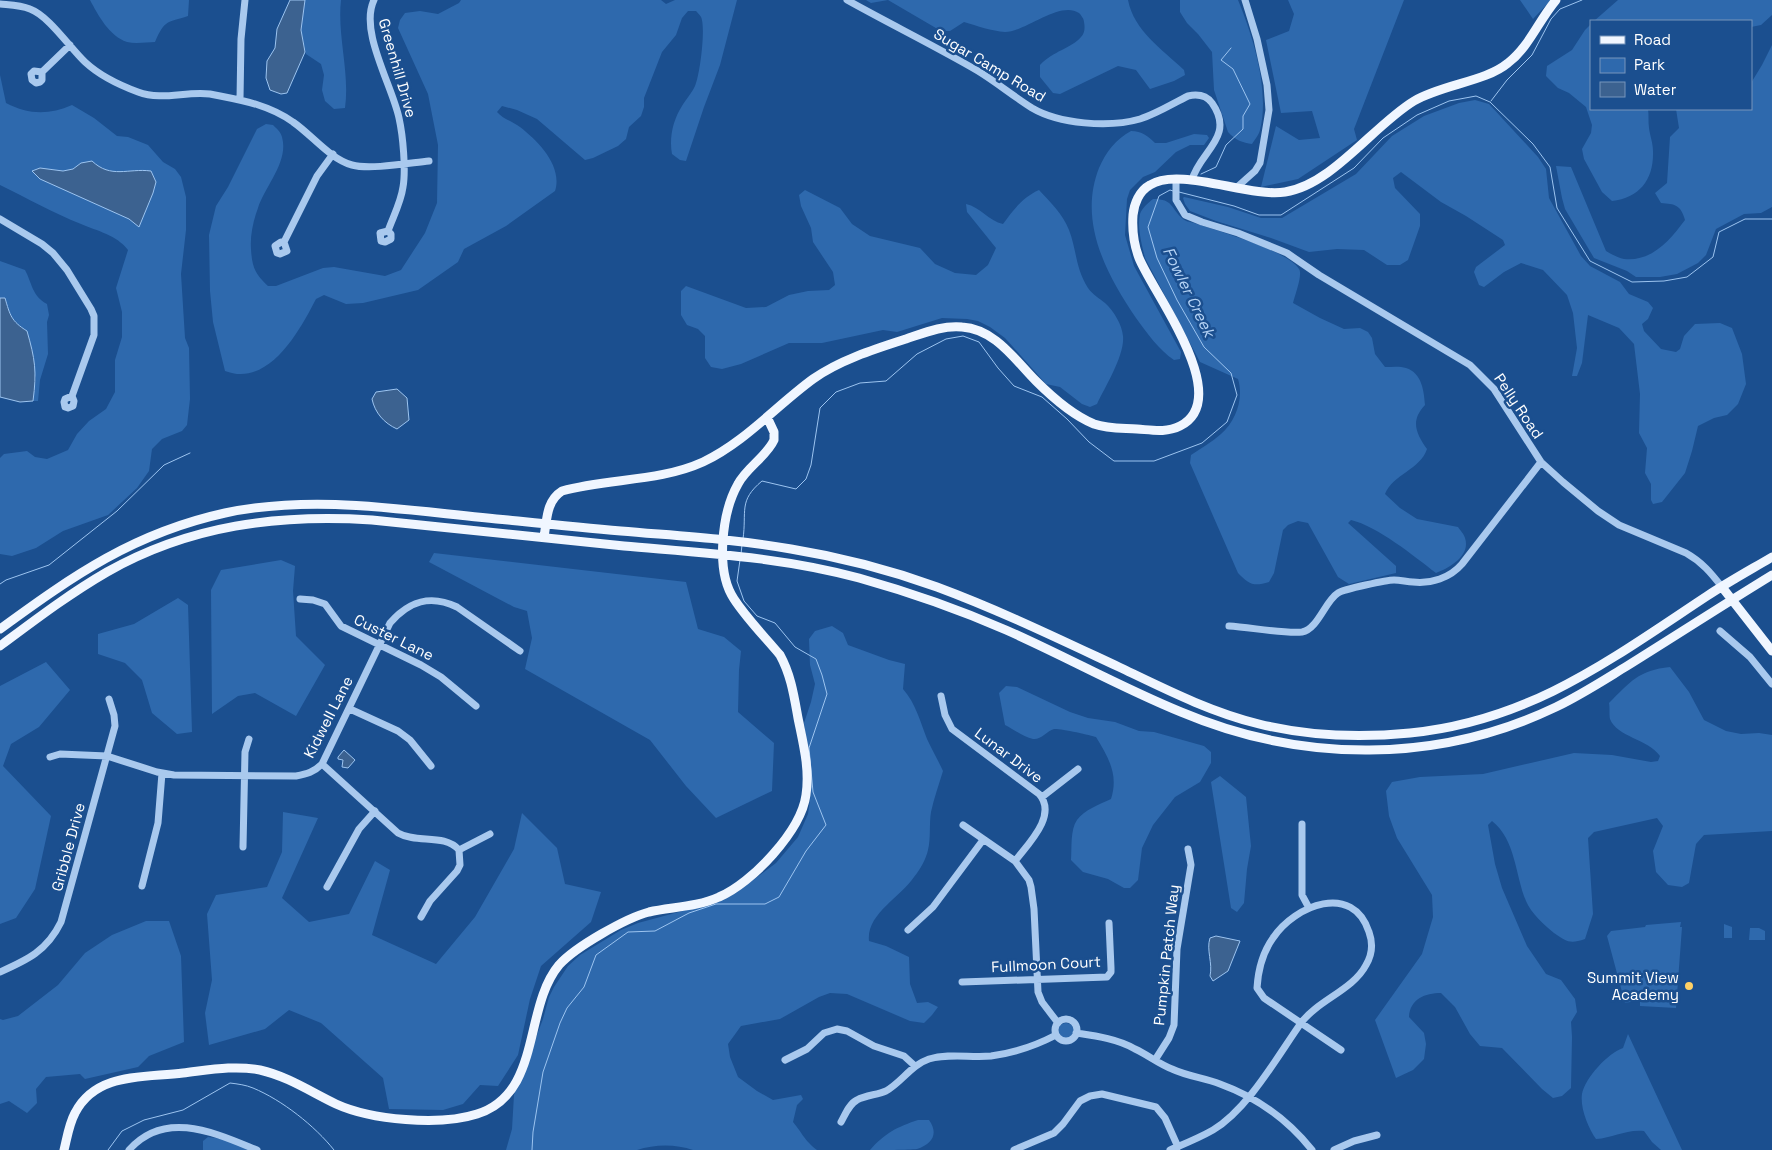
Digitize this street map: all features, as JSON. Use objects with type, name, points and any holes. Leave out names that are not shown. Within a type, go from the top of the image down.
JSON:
[{"type":"main road","points":[[544,537],[550,504],[555,495],[562,491],[683,470],[699,464],[726,449],[815,378],[837,366],[882,347],[937,329],[964,327],[981,331],[993,338],[1012,354],[1052,396],[1094,424],[1155,431],[1166,431],[1182,425],[1191,417],[1196,408],[1199,397],[1197,376],[1190,352],[1138,254],[1133,220],[1138,198],[1144,190],[1150,184],[1162,179],[1192,180],[1266,192],[1285,192],[1297,189],[1318,179],[1396,113],[1412,102],[1433,91],[1488,74],[1505,66],[1522,49],[1556,0]]},
{"type":"main road","points":[[64,1150],[76,1111],[89,1094],[106,1083],[130,1078],[222,1069],[246,1068],[264,1071],[344,1107],[365,1114],[408,1119],[444,1119],[470,1116],[486,1111],[506,1096],[521,1069],[531,1042],[542,998],[551,976],[560,964],[582,946],[635,917],[647,912],[695,905],[721,896],[736,888],[768,860],[795,824],[804,805],[808,778],[804,748],[791,679],[786,665],[733,598],[727,584],[723,562],[727,515],[738,484],[774,440],[774,432],[767,417]]},
{"type":"main road","points":[[0,629],[67,581],[116,552],[161,532],[205,518],[241,510],[297,504],[336,504],[684,536],[793,549],[861,564],[935,586],[1005,614],[1197,704],[1255,723],[1278,728],[1345,736],[1407,734],[1483,719],[1529,704],[1595,670],[1722,587],[1772,557]]},
{"type":"main road","points":[[0,646],[78,590],[108,572],[157,548],[217,529],[261,521],[325,517],[372,520],[752,558],[856,577],[931,600],[970,615],[1181,712],[1221,727],[1274,742],[1321,748],[1349,750],[1402,748],[1450,742],[1490,733],[1529,718],[1576,696],[1772,575]]},
{"type":"main road","name":"Pelly Road","points":[[1722,587],[1772,651]]},
{"type":"street","points":[[240,100],[244,0]]},
{"type":"street","name":"Greenhill Drive","points":[[374,0],[369,14],[370,31],[398,115],[403,164],[403,188],[388,231]]},
{"type":"street","name":"Sugar Camp Road","points":[[847,0],[979,72],[1038,111],[1072,121],[1126,122],[1140,119],[1194,94],[1204,96],[1210,101],[1219,117],[1218,137],[1214,146],[1197,167],[1192,180]]},
{"type":"street","points":[[1236,188],[1255,172],[1260,163],[1269,110],[1267,85],[1257,38],[1245,0]]},
{"type":"street","points":[[0,4],[20,6],[36,12],[84,61],[102,75],[137,92],[149,96],[169,97],[201,93],[263,105],[295,123],[346,163],[357,166],[429,161]]},
{"type":"street","points":[[42,72],[70,46]]},
{"type":"street","points":[[284,242],[316,176],[333,154]]},
{"type":"street","name":"Pelly Road","points":[[1176,179],[1176,200],[1185,215],[1191,219],[1238,233],[1287,253],[1319,275],[1470,364],[1494,389],[1540,462],[1584,500],[1619,525],[1697,559],[1722,587]]},
{"type":"street","points":[[0,219],[42,244],[53,253],[67,270],[94,316],[94,335],[72,396]]},
{"type":"street","points":[[1230,626],[1305,631],[1312,627],[1333,596],[1345,589],[1390,580],[1418,583],[1449,576],[1462,564],[1540,462]]},
{"type":"street","name":"Custer Lane","points":[[300,598],[320,601],[325,604],[341,626],[421,665],[441,677],[476,706]]},
{"type":"street","name":"Kidwell Lane","points":[[50,757],[60,754],[107,756],[174,775],[296,776],[309,773],[322,764],[390,623],[399,613],[418,602],[448,603],[520,651]]},
{"type":"street","points":[[1720,632],[1750,657],[1772,684]]},
{"type":"street","name":"Lunar Drive","points":[[942,696],[945,715],[952,729],[1042,797],[1046,811],[1044,821],[1015,861]]},
{"type":"street","name":"Gribble Drive","points":[[0,972],[36,954],[48,943],[57,930],[66,905],[115,721],[109,699]]},
{"type":"street","points":[[350,709],[398,731],[410,740],[431,766]]},
{"type":"street","points":[[243,847],[245,752],[249,739]]},
{"type":"street","points":[[322,764],[403,836],[449,842],[459,850],[460,865],[430,901],[421,917]]},
{"type":"street","points":[[1042,797],[1078,769]]},
{"type":"street","points":[[142,886],[158,824],[162,773]]},
{"type":"street","points":[[327,887],[359,829],[375,811]]},
{"type":"street","points":[[1302,824],[1302,895],[1309,908]]},
{"type":"street","points":[[963,825],[1015,861],[1025,874],[1031,887],[1038,992],[1042,1002],[1058,1023]]},
{"type":"street","points":[[459,850],[490,834]]},
{"type":"street","points":[[908,930],[933,907],[983,840]]},
{"type":"street","name":"Pumpkin Patch Way","points":[[1155,1060],[1169,1038],[1174,1024],[1177,949],[1191,865],[1188,849]]},
{"type":"street","points":[[1170,1150],[1213,1130],[1224,1122],[1249,1097],[1301,1023],[1313,1009],[1362,973],[1369,960],[1371,950],[1367,926],[1359,914],[1352,909],[1344,905],[1328,902],[1309,908],[1290,919],[1273,937],[1263,958],[1257,988],[1264,998],[1301,1023],[1341,1050]]},
{"type":"street","name":"Fullmoon Court","points":[[962,982],[1107,977],[1111,972],[1109,923]]},
{"type":"street","points":[[1064,1020],[1071,1021],[1076,1026],[1076,1033],[1073,1038],[1067,1041],[1061,1040],[1056,1035],[1055,1029],[1058,1023],[1064,1020]]},
{"type":"street","points":[[785,1060],[807,1049],[824,1033],[837,1029],[874,1046],[904,1056],[915,1066]]},
{"type":"street","points":[[1076,1033],[1108,1039],[1134,1048],[1174,1070],[1220,1084],[1249,1097],[1273,1112],[1312,1150]]},
{"type":"street","points":[[841,1122],[856,1100],[885,1091],[898,1083],[915,1066],[930,1059],[939,1057],[990,1056],[1022,1050],[1056,1035]]},
{"type":"street","points":[[1014,1150],[1054,1133],[1080,1102],[1102,1094],[1156,1107],[1165,1118],[1178,1147]]},
{"type":"street","points":[[130,1150],[146,1135],[156,1130],[188,1127],[203,1130],[257,1150]]},
{"type":"street","points":[[1334,1150],[1354,1141],[1377,1135]]},
{"type":"green space","points":[[90,0],[189,0],[188,16],[167,23],[161,29],[155,42],[130,43],[109,30]]},
{"type":"green space","points":[[305,0],[341,0],[340,14],[346,81],[345,108],[334,109],[325,101],[322,90],[324,75],[321,64],[306,54],[301,30]]},
{"type":"green space","points":[[461,0],[661,0],[666,4],[675,0],[737,0],[720,65],[686,161],[680,160],[672,154],[671,142],[672,129],[676,117],[694,89],[699,72],[703,30],[701,17],[696,11],[688,11],[682,18],[676,35],[662,52],[644,98],[641,116],[629,127],[626,139],[618,146],[585,160],[537,119],[502,106],[497,112],[527,133],[541,147],[552,163],[557,182],[555,191],[506,226],[464,249],[458,262],[418,290],[363,303],[346,304],[324,295],[316,299],[292,340],[269,364],[256,371],[241,374],[225,371],[213,322],[210,291],[209,235],[216,206],[228,187],[257,129],[266,124],[273,125],[281,135],[283,146],[279,165],[261,200],[251,234],[253,265],[257,274],[268,286],[276,286],[323,268],[334,267],[385,276],[401,270],[425,233],[437,203],[438,145],[428,94],[398,28],[400,20],[405,13],[420,11],[438,14],[459,3]]},
{"type":"green space","points":[[866,0],[888,0],[871,3]]},
{"type":"green space","points":[[888,0],[1128,0],[1136,21],[1150,39],[1184,70],[1185,75],[1150,89],[1136,70],[1118,66],[1060,94],[1053,93],[1040,77],[1040,65],[1051,56],[1073,44],[1082,35],[1084,21],[1079,13],[1071,10],[1062,10],[1013,31],[1005,32],[964,22],[950,31],[941,31]]},
{"type":"green space","points":[[1180,0],[1238,0],[1254,47],[1263,98],[1263,115],[1259,132],[1252,144],[1239,141],[1228,132],[1214,90],[1212,52],[1180,12]]},
{"type":"green space","points":[[1288,0],[1404,0],[1354,129],[1357,140],[1298,179],[1261,187],[1276,126],[1299,140],[1320,138],[1312,111],[1281,113],[1266,40],[1289,31],[1294,14]]},
{"type":"green space","points":[[1520,0],[1551,0],[1533,19]]},
{"type":"green space","points":[[1618,0],[1772,0],[1772,15],[1761,25],[1752,27],[1752,20],[1595,20]]},
{"type":"green space","points":[[1590,25],[1590,110],[1648,110],[1653,161],[1648,178],[1638,191],[1630,196],[1612,201],[1602,192],[1584,159],[1582,149],[1591,133],[1592,125],[1586,107],[1569,93],[1558,88],[1546,76],[1547,66],[1572,50]]},
{"type":"green space","points":[[1772,45],[1772,207],[1761,213],[1744,214],[1716,229],[1706,255],[1698,263],[1677,274],[1660,277],[1636,277],[1627,271],[1594,258],[1565,209],[1556,166],[1571,167],[1606,251],[1624,259],[1634,259],[1652,253],[1673,235],[1685,220],[1682,211],[1677,206],[1661,203],[1655,193],[1667,183],[1670,137],[1679,128],[1676,110],[1752,110],[1752,81]]},
{"type":"green space","points":[[0,75],[6,103],[14,107],[31,112],[47,112],[72,105],[94,118],[117,136],[128,137],[148,145],[163,162],[175,169],[181,177],[186,197],[186,230],[181,274],[185,338],[189,348],[190,399],[187,425],[182,431],[162,439],[152,449],[149,471],[137,488],[108,515],[63,531],[36,548],[12,556],[0,554],[0,458],[4,454],[27,451],[35,457],[47,459],[68,450],[77,434],[89,421],[106,409],[115,392],[115,360],[122,337],[122,312],[116,288],[128,250],[113,237],[60,215],[0,185]]},
{"type":"green space","points":[[1475,100],[1489,104],[1538,157],[1546,169],[1549,198],[1581,256],[1590,266],[1620,282],[1629,294],[1648,302],[1653,308],[1648,319],[1642,324],[1644,331],[1661,349],[1676,352],[1680,349],[1684,336],[1695,324],[1720,323],[1732,328],[1742,354],[1746,384],[1738,404],[1727,415],[1714,418],[1698,426],[1685,473],[1662,502],[1653,504],[1651,500],[1651,484],[1645,473],[1647,448],[1639,433],[1640,394],[1634,344],[1619,328],[1588,315],[1582,363],[1577,376],[1572,376],[1577,348],[1573,313],[1567,295],[1543,270],[1521,263],[1504,272],[1484,287],[1479,285],[1474,272],[1476,267],[1505,245],[1503,240],[1441,202],[1401,172],[1393,178],[1395,188],[1420,214],[1420,226],[1408,260],[1400,265],[1387,265],[1364,250],[1337,249],[1309,252],[1190,211],[1185,204],[1184,197],[1228,207],[1261,218],[1282,218],[1356,174],[1392,136],[1424,116],[1459,103]]},
{"type":"green space","points":[[1131,131],[1144,134],[1155,143],[1166,143],[1194,134],[1207,135],[1209,138],[1204,145],[1190,145],[1176,152],[1155,172],[1143,177],[1130,190],[1127,199],[1125,235],[1134,266],[1181,352],[1180,359],[1174,360],[1163,351],[1136,318],[1115,283],[1098,246],[1092,208],[1093,188],[1099,168],[1112,146]]},
{"type":"green space","points":[[805,190],[840,208],[852,224],[870,236],[920,248],[935,264],[955,273],[976,275],[988,265],[996,248],[967,212],[966,204],[1003,224],[1023,200],[1039,190],[1056,208],[1066,224],[1072,238],[1078,266],[1088,288],[1111,310],[1117,318],[1122,332],[1123,344],[1118,361],[1097,404],[1090,407],[1082,404],[1060,387],[1046,384],[1005,338],[978,321],[967,319],[942,318],[897,332],[883,330],[822,343],[789,343],[741,364],[722,369],[711,367],[705,358],[705,336],[698,329],[687,325],[681,315],[681,291],[686,286],[746,308],[766,307],[789,295],[808,291],[829,290],[835,285],[833,272],[813,242],[811,228],[801,206],[799,195]]},
{"type":"green space","points":[[1153,199],[1168,202],[1185,220],[1267,248],[1292,262],[1300,272],[1293,303],[1344,329],[1360,328],[1368,332],[1372,338],[1375,354],[1385,367],[1404,367],[1416,374],[1423,388],[1425,405],[1417,416],[1416,427],[1427,449],[1419,462],[1394,481],[1385,494],[1400,508],[1417,519],[1458,527],[1466,544],[1462,556],[1458,560],[1436,573],[1384,535],[1351,520],[1348,523],[1396,566],[1396,573],[1349,584],[1338,577],[1308,523],[1298,521],[1288,525],[1283,530],[1274,573],[1269,582],[1252,584],[1238,573],[1190,463],[1191,455],[1218,437],[1231,423],[1239,401],[1240,386],[1238,379],[1200,362],[1145,258],[1140,236],[1139,219],[1142,210]]},
{"type":"green space","points":[[0,261],[25,270],[35,293],[47,304],[49,315],[47,322],[48,354],[40,380],[38,401],[33,401],[36,378],[15,323],[8,311],[5,298],[0,298]]},
{"type":"green space","points":[[434,553],[686,582],[698,629],[724,637],[741,651],[738,712],[774,743],[772,791],[716,818],[686,786],[650,740],[525,669],[532,638],[527,611],[514,607],[429,562]]},
{"type":"green space","points":[[281,560],[295,566],[293,591],[296,636],[325,665],[296,716],[255,693],[238,696],[212,714],[211,590],[221,570]]},
{"type":"green space","points":[[178,598],[188,605],[192,732],[177,734],[152,713],[142,680],[125,663],[98,654],[98,634],[134,624]]},
{"type":"green space","points":[[832,626],[843,633],[848,645],[905,664],[903,689],[920,719],[927,739],[943,771],[931,812],[929,845],[924,861],[908,884],[878,914],[870,931],[869,941],[886,946],[909,957],[910,984],[917,1003],[928,1002],[938,1007],[924,1023],[910,1021],[847,994],[830,993],[819,997],[780,1019],[741,1026],[728,1044],[730,1057],[738,1077],[773,1100],[801,1095],[803,1099],[797,1105],[793,1122],[806,1140],[817,1150],[693,1150],[665,1146],[637,1150],[506,1150],[512,1129],[514,1095],[543,1019],[549,997],[568,966],[580,955],[621,930],[638,923],[723,900],[776,863],[798,837],[808,814],[811,793],[804,723],[815,684],[810,665],[809,639],[815,631]]},
{"type":"green space","points":[[46,662],[70,690],[39,727],[11,744],[3,766],[51,816],[35,889],[16,918],[0,924],[0,686]]},
{"type":"green space","points":[[1670,667],[1689,692],[1704,720],[1726,731],[1741,734],[1759,733],[1772,735],[1772,831],[1704,835],[1696,844],[1689,883],[1682,887],[1668,885],[1656,872],[1653,851],[1663,826],[1657,818],[1594,832],[1588,838],[1593,914],[1585,939],[1572,942],[1554,933],[1531,910],[1522,891],[1514,858],[1506,838],[1492,821],[1488,825],[1495,864],[1502,888],[1527,946],[1546,974],[1561,980],[1575,999],[1577,1012],[1571,1022],[1571,1088],[1562,1096],[1553,1098],[1502,1048],[1480,1046],[1470,1034],[1455,1007],[1441,993],[1429,994],[1419,998],[1412,1006],[1409,1017],[1424,1033],[1426,1044],[1424,1059],[1413,1070],[1396,1078],[1375,1020],[1422,954],[1433,917],[1432,895],[1397,838],[1389,816],[1386,791],[1392,782],[1420,777],[1483,774],[1574,753],[1612,755],[1651,762],[1658,761],[1660,756],[1655,750],[1619,730],[1614,725],[1610,719],[1609,703],[1636,678],[1650,671]]},
{"type":"green space","points":[[1006,686],[1017,687],[1070,712],[1088,718],[1115,722],[1139,731],[1154,732],[1204,746],[1211,752],[1211,763],[1200,782],[1175,797],[1153,825],[1142,848],[1138,880],[1130,888],[1124,888],[1108,879],[1083,872],[1071,860],[1072,834],[1077,820],[1088,810],[1111,799],[1113,790],[1114,782],[1111,766],[1096,737],[1057,729],[1051,730],[1036,739],[1019,733],[1005,725],[999,693]]},
{"type":"green space","points":[[1220,776],[1246,797],[1251,846],[1244,903],[1237,912],[1231,908],[1211,782]]},
{"type":"green space","points":[[283,812],[318,818],[282,898],[309,922],[349,914],[375,861],[390,870],[372,935],[436,964],[475,917],[514,849],[522,813],[557,848],[565,884],[601,892],[591,922],[541,966],[530,999],[518,1055],[498,1086],[480,1085],[463,1104],[443,1110],[389,1109],[383,1078],[321,1023],[289,1010],[265,1029],[209,1045],[205,1013],[212,980],[207,914],[216,895],[267,887],[282,852]]},
{"type":"green space","points":[[146,921],[169,921],[181,956],[184,1042],[149,1056],[138,1067],[85,1079],[80,1074],[46,1077],[36,1089],[37,1103],[27,1113],[9,1101],[0,1104],[0,1019],[18,1016],[58,985],[85,953],[112,935]]},
{"type":"green space","points":[[1681,922],[1676,1008],[1640,1006],[1640,1000],[1625,1003],[1607,936],[1611,931]]},
{"type":"green space","points":[[1724,924],[1732,927],[1732,938],[1724,938]]},
{"type":"green space","points":[[1750,928],[1759,928],[1765,931],[1765,940],[1749,940]]},
{"type":"green space","points":[[1066,1023],[1072,1025],[1074,1031],[1072,1037],[1066,1039],[1060,1037],[1058,1031],[1060,1025]]},
{"type":"green space","points":[[1628,1034],[1682,1150],[1661,1150],[1644,1131],[1631,1131],[1596,1139],[1590,1129],[1582,1105],[1584,1088],[1598,1067],[1611,1055],[1623,1048]]},
{"type":"green space","points":[[918,1120],[929,1120],[932,1125],[934,1134],[927,1144],[917,1149],[870,1150],[892,1131]]},
{"type":"green space","points":[[208,1137],[231,1140],[257,1150],[203,1150],[203,1141]]},
{"type":"water","points":[[290,0],[305,0],[301,30],[305,52],[287,93],[281,94],[270,90],[266,78],[267,61],[275,48],[277,29]]},
{"type":"water","points":[[92,161],[106,170],[120,172],[151,171],[156,182],[139,227],[129,219],[40,179],[32,171],[40,168],[63,171],[73,169],[81,163]]},
{"type":"water","points":[[0,298],[5,298],[12,317],[27,331],[34,365],[33,401],[20,402],[0,397]]},
{"type":"water","points":[[397,389],[407,398],[409,420],[397,429],[381,417],[375,409],[372,399],[376,392]]},
{"type":"water","points":[[344,750],[355,760],[348,768],[342,767],[343,760],[338,759]]},
{"type":"water","points":[[1216,936],[1240,941],[1228,971],[1213,981],[1210,976],[1209,943],[1210,938]]},
{"type":"waterway","points":[[1491,101],[1507,80],[1532,55],[1551,19],[1560,9],[1582,0]]},
{"type":"waterway","points":[[1201,174],[1216,167],[1226,145],[1243,129],[1243,116],[1250,104],[1233,69],[1221,60],[1231,48]]},
{"type":"waterway","name":"Fowler Creek","points":[[1179,192],[1234,206],[1259,215],[1281,215],[1354,168],[1383,138],[1417,115],[1449,101],[1476,96],[1490,102],[1533,144],[1550,167],[1557,208],[1590,261],[1632,282],[1664,281],[1687,277],[1713,257],[1719,232],[1745,219],[1772,219]]},
{"type":"waterway","name":"Fowler Creek","points":[[743,539],[746,501],[754,488],[762,481],[796,489],[806,479],[811,465],[820,408],[836,392],[860,383],[886,381],[917,354],[946,339],[963,336],[979,342],[1014,386],[1042,397],[1089,442],[1114,461],[1154,461],[1202,443],[1227,422],[1237,395],[1231,373],[1204,347],[1177,300],[1157,258],[1148,227],[1159,196],[1170,190],[1173,191]]},
{"type":"waterway","points":[[0,584],[6,580],[49,565],[117,511],[164,465],[190,453]]},
{"type":"waterway","name":"Fowler Creek","points":[[741,554],[742,545]]},
{"type":"waterway","name":"Fowler Creek","points":[[532,1150],[533,1132],[543,1072],[560,1023],[567,1008],[584,987],[596,955],[628,932],[655,931],[689,913],[716,904],[765,904],[779,897],[806,851],[826,825],[813,792],[809,748],[827,694],[822,675],[816,659],[795,647],[775,623],[757,616],[744,601],[737,581],[740,560]]},
{"type":"waterway","name":"Fowler Creek","points":[[108,1150],[122,1131],[144,1120],[183,1110],[230,1083],[250,1087],[275,1099],[308,1123],[334,1150]]},
{"type":"place","name":"Summit View Academy","points":[[1689,986]]}]
